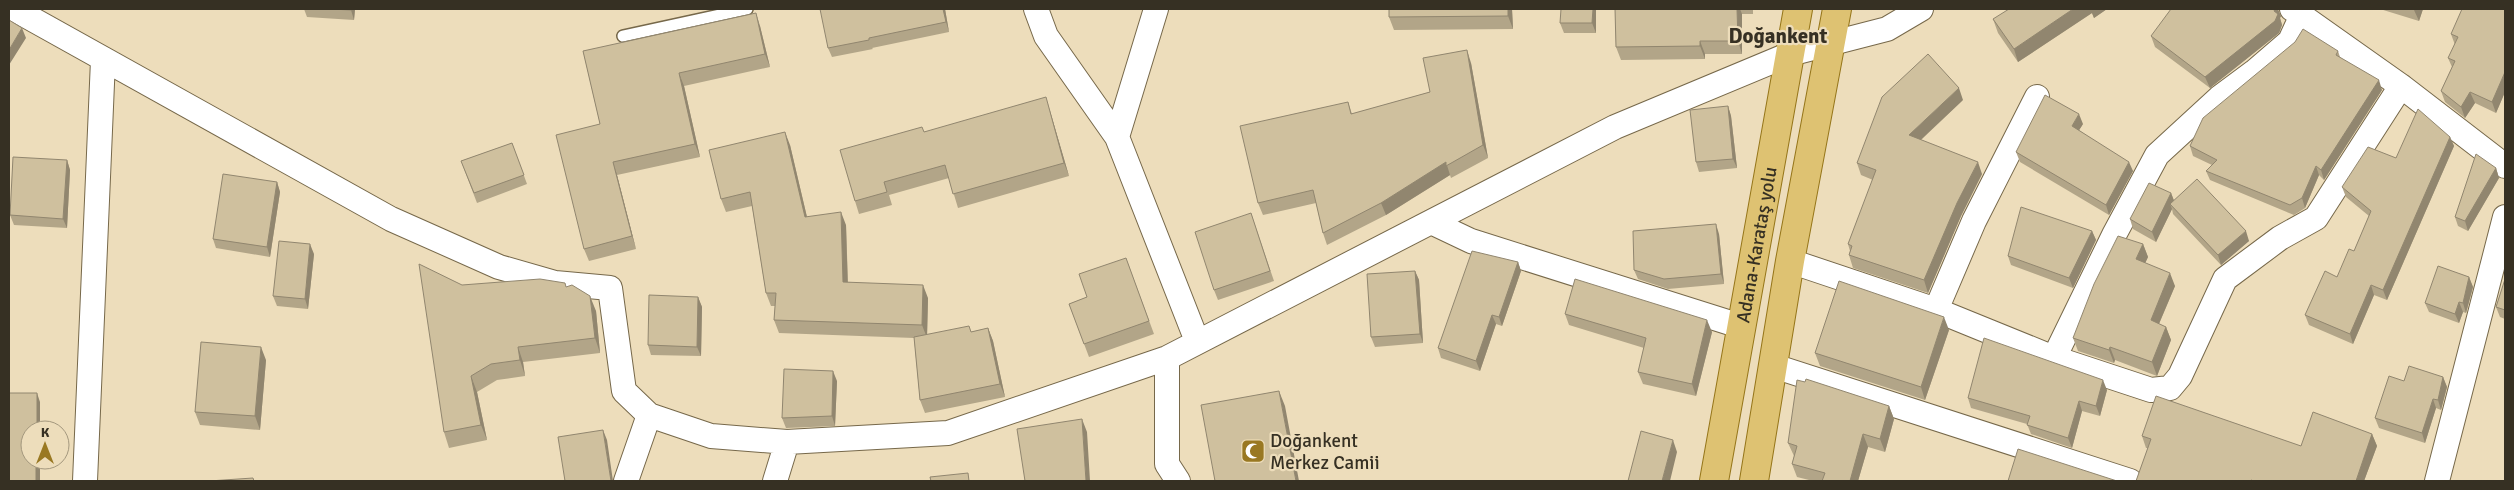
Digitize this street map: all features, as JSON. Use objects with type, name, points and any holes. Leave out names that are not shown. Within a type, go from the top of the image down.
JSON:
[{"type":"main road","name":"Adana-Karataş yolu","points":[[1714,481],[1740,326],[1798,9]]},
{"type":"main road","name":"Adana-Karataş yolu","points":[[1754,481],[1790,261],[1837,9]]},
{"type":"street","points":[[14,9],[400,223],[499,267],[555,283],[610,288],[624,391],[649,415],[711,436],[787,442],[948,434],[1166,358],[1615,127],[1790,54],[1829,46],[1887,29],[1921,9]]},
{"type":"street","points":[[1036,9],[1046,36],[1117,137],[1196,341]]},
{"type":"street","points":[[1117,137],[1156,9]]},
{"type":"street","points":[[2054,358],[2114,235],[2157,155],[2219,98],[2254,72],[2290,41],[2297,12],[2401,86],[2505,166]]},
{"type":"street","points":[[85,481],[103,60]]},
{"type":"street","points":[[1790,261],[1936,310],[2054,358],[2151,390],[2170,388],[2180,376],[2225,279],[2280,238],[2316,218],[2401,86]]},
{"type":"street","points":[[1936,310],[1974,221],[2037,96]]},
{"type":"street","points":[[2437,481],[2505,217]]},
{"type":"street","points":[[1431,222],[1471,240],[1740,326]]},
{"type":"street","points":[[1166,358],[1168,476]]},
{"type":"street","points":[[1774,366],[2130,481]]},
{"type":"street","points":[[626,481],[649,415]]},
{"type":"street","points":[[775,481],[787,442]]},
{"type":"lane","points":[[623,36],[747,9]]},
{"type":"building","points":[[820,9],[943,9],[946,22],[828,48]]},
{"type":"building","points":[[1389,9],[1508,9],[1508,16],[1389,17]]},
{"type":"building","points":[[1561,9],[1593,9],[1592,23],[1560,23]]},
{"type":"building","points":[[1615,9],[1737,9],[1738,41],[1700,41],[1700,46],[1616,47]]},
{"type":"building","points":[[2009,9],[2073,9],[2014,49],[1993,19]]},
{"type":"building","points":[[2171,9],[2275,9],[2274,11],[2278,14],[2275,21],[2205,77],[2151,36]]},
{"type":"building","points":[[2462,9],[2505,9],[2505,72],[2492,102],[2470,92],[2461,107],[2441,91],[2455,61],[2448,58],[2458,37],[2451,34]]},
{"type":"building","points":[[756,13],[765,54],[679,73],[695,144],[613,162],[632,236],[584,249],[556,135],[600,124],[583,51]]},
{"type":"building","points":[[9,20],[22,28],[9,50]]},
{"type":"building","points":[[2303,29],[2338,51],[2336,55],[2379,80],[2321,170],[2316,166],[2302,198],[2290,205],[2206,171],[2217,160],[2190,146],[2203,118],[2295,42]]},
{"type":"building","points":[[1467,50],[1483,145],[1446,166],[1446,162],[1381,203],[1323,233],[1313,190],[1258,203],[1240,126],[1348,102],[1351,114],[1430,92],[1423,58]]},
{"type":"building","points":[[1928,54],[1959,88],[1909,135],[1978,162],[1957,203],[1924,280],[1849,255],[1852,246],[1848,244],[1876,170],[1857,163],[1882,97]]},
{"type":"building","points":[[2045,95],[2079,114],[2072,126],[2129,162],[2106,205],[2016,152]]},
{"type":"building","points":[[1046,97],[1064,163],[953,194],[945,165],[884,182],[887,192],[855,201],[840,150],[922,127],[924,132]]},
{"type":"building","points":[[1728,106],[1733,159],[1696,162],[1690,110]]},
{"type":"building","points":[[2418,109],[2450,137],[2383,290],[2371,285],[2350,334],[2305,315],[2325,271],[2337,277],[2349,249],[2354,251],[2371,211],[2342,187],[2368,147],[2396,158]]},
{"type":"building","points":[[785,132],[805,217],[841,212],[843,282],[923,285],[922,325],[774,320],[776,293],[766,293],[750,192],[721,199],[709,150]]},
{"type":"building","points":[[512,143],[524,175],[474,193],[461,161]]},
{"type":"building","points":[[2476,154],[2496,168],[2465,221],[2455,217]]},
{"type":"building","points":[[13,157],[67,160],[63,219],[10,215]]},
{"type":"building","points":[[223,174],[277,182],[267,247],[213,239]]},
{"type":"building","points":[[2197,179],[2246,231],[2218,255],[2170,204]]},
{"type":"building","points":[[2149,183],[2171,193],[2152,232],[2130,219]]},
{"type":"building","points":[[2021,207],[2092,231],[2069,278],[2008,256]]},
{"type":"building","points":[[1251,213],[1270,271],[1214,290],[1195,232]]},
{"type":"building","points":[[1716,224],[1721,274],[1664,279],[1634,270],[1633,231]]},
{"type":"building","points":[[2118,236],[2143,244],[2136,259],[2170,273],[2151,320],[2166,327],[2152,362],[2110,347],[2109,350],[2073,338],[2094,284]]},
{"type":"building","points":[[279,241],[310,244],[305,299],[273,296]]},
{"type":"building","points":[[1472,251],[1518,262],[1499,317],[1492,315],[1476,361],[1438,348]]},
{"type":"building","points":[[1126,258],[1149,321],[1084,344],[1069,304],[1087,297],[1079,274]]},
{"type":"building","points":[[419,264],[462,285],[540,279],[565,283],[566,287],[572,285],[590,296],[595,338],[518,347],[520,360],[491,364],[471,376],[481,425],[444,432]]},
{"type":"building","points":[[2438,266],[2469,277],[2463,303],[2459,302],[2455,314],[2425,303]]},
{"type":"building","points":[[1415,271],[1420,334],[1371,337],[1367,274]]},
{"type":"building","points":[[1575,279],[1707,320],[1692,384],[1638,372],[1646,338],[1565,314]]},
{"type":"building","points":[[2505,279],[2505,310],[2496,307]]},
{"type":"building","points":[[1839,281],[1944,317],[1921,387],[1815,353]]},
{"type":"building","points":[[649,295],[698,297],[697,347],[648,345]]},
{"type":"building","points":[[969,326],[971,332],[988,328],[1000,384],[920,400],[914,337]]},
{"type":"building","points":[[1984,338],[2103,380],[2096,406],[2079,401],[2068,438],[2027,425],[2030,416],[1968,398]]},
{"type":"building","points":[[201,342],[261,347],[255,416],[195,412]]},
{"type":"building","points":[[2409,366],[2443,377],[2438,400],[2433,399],[2422,433],[2375,418],[2389,376],[2404,381]]},
{"type":"building","points":[[784,369],[833,371],[832,416],[782,418]]},
{"type":"building","points":[[1806,379],[1889,406],[1880,439],[1863,434],[1850,481],[1822,481],[1825,473],[1792,464],[1797,446],[1788,443],[1797,380],[1805,382]]},
{"type":"building","name":"Doğankent Merkez Camii","points":[[1279,391],[1296,481],[1215,481],[1201,405]]},
{"type":"building","points":[[9,393],[37,393],[37,420],[20,420],[20,470],[36,470],[36,481],[9,481]]},
{"type":"building","points":[[2156,396],[2301,446],[2313,412],[2372,434],[2356,481],[2136,481],[2151,439],[2142,436]]},
{"type":"building","points":[[1082,419],[1086,481],[1025,481],[1017,429]]},
{"type":"building","points":[[603,430],[611,481],[565,481],[558,437]]},
{"type":"building","points":[[1641,431],[1673,440],[1662,481],[1628,481]]},
{"type":"building","points":[[2018,449],[2117,481],[2008,481]]},
{"type":"building","points":[[968,473],[969,481],[931,481],[930,477]]},
{"type":"building","points":[[253,478],[254,481],[209,481]]},
{"type":"place","name":"Doğankent Merkez Camii","points":[[1253,451]]},
{"type":"district","name":"Doğankent","points":[[1778,36]]}]
